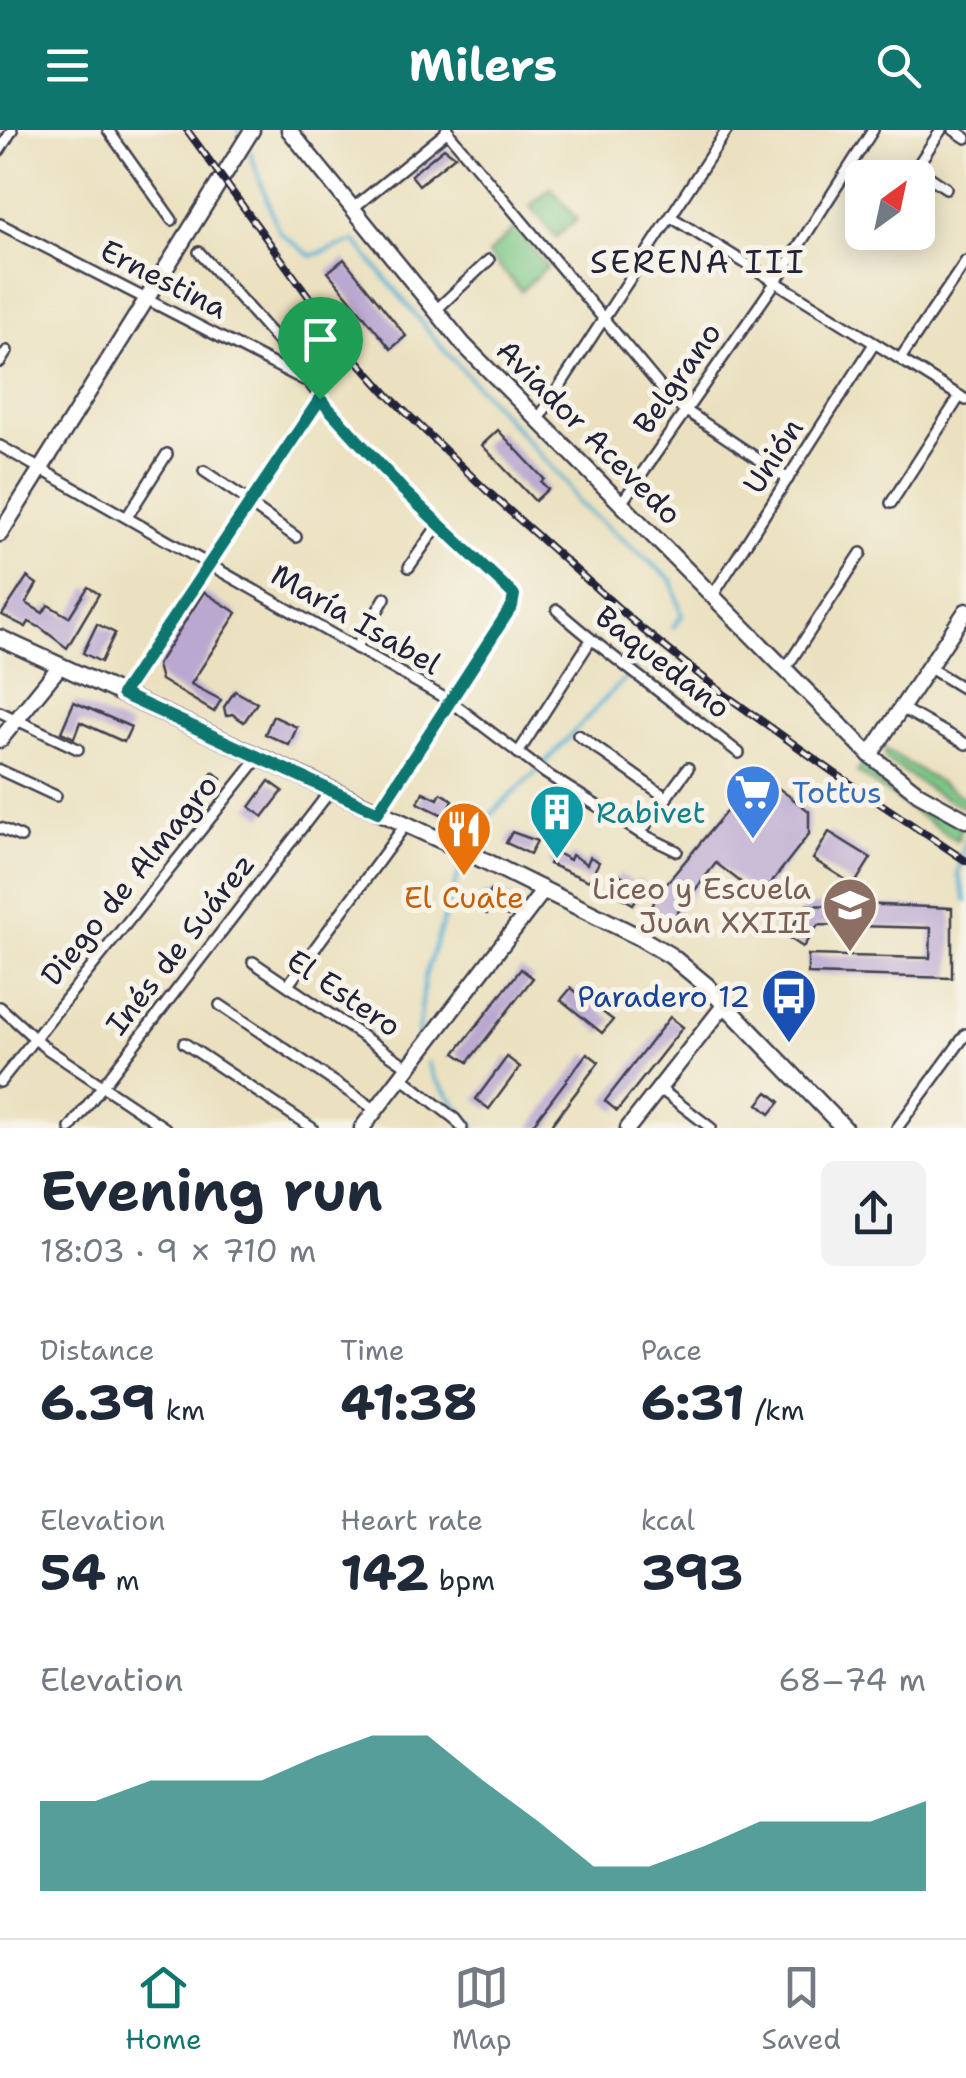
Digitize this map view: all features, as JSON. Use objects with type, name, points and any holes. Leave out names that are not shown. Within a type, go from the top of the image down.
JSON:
[{"type":"main road","points":[[0,534],[252,130]]},
{"type":"main road","name":"Aviador Acevedo","points":[[289,130],[435,311],[537,421],[870,755],[908,786],[962,818]]},
{"type":"main road","points":[[870,755],[928,667],[960,633],[966,611]]},
{"type":"main road","points":[[0,638],[406,824],[657,948],[726,1003],[844,1128]]},
{"type":"main road","points":[[0,740],[60,666]]},
{"type":"main road","points":[[362,1128],[544,890]]},
{"type":"main road","points":[[628,1128],[726,1003]]},
{"type":"street","points":[[0,150],[12,130]]},
{"type":"street","points":[[108,130],[172,220]]},
{"type":"street","points":[[537,421],[727,130]]},
{"type":"street","name":"Belgrano","points":[[620,504],[774,283],[872,130]]},
{"type":"street","points":[[921,160],[941,130]]},
{"type":"street","points":[[954,130],[966,138]]},
{"type":"street","points":[[352,210],[447,131],[684,410],[788,479]]},
{"type":"street","points":[[935,183],[946,188]]},
{"type":"street","points":[[671,217],[963,398],[891,503]]},
{"type":"street","name":"Ernestina","points":[[0,224],[304,380]]},
{"type":"street","points":[[199,252],[282,346],[320,399],[404,491],[514,595],[512,606],[378,812]]},
{"type":"street","points":[[435,311],[489,260]]},
{"type":"street","points":[[900,359],[966,261]]},
{"type":"street","name":"Unión","points":[[713,594],[874,344]]},
{"type":"street","points":[[0,362],[7,351]]},
{"type":"street","points":[[122,694],[320,399]]},
{"type":"street","name":"María Isabel","points":[[0,446],[450,702],[545,773],[640,833],[677,851]]},
{"type":"street","points":[[127,517],[168,454]]},
{"type":"street","points":[[204,471],[296,537]]},
{"type":"street","points":[[409,567],[439,524]]},
{"type":"street","points":[[786,668],[861,554]]},
{"type":"street","points":[[356,648],[384,598]]},
{"type":"street","name":"Baquedano","points":[[557,610],[739,753]]},
{"type":"street","points":[[518,753],[591,640]]},
{"type":"street","points":[[928,667],[966,690]]},
{"type":"street","points":[[901,708],[966,744]]},
{"type":"street","points":[[0,712],[78,749]]},
{"type":"street","points":[[578,735],[666,798]]},
{"type":"street","name":"Diego de Almagro","points":[[0,1082],[260,756]]},
{"type":"street","points":[[640,833],[688,768]]},
{"type":"street","points":[[0,770],[56,796]]},
{"type":"street","name":"Inés de Suárez","points":[[70,1128],[332,790]]},
{"type":"street","points":[[288,986],[406,824]]},
{"type":"street","points":[[0,828],[21,837]]},
{"type":"street","name":"El Estero","points":[[252,962],[404,1072],[460,1127]]},
{"type":"street","points":[[220,1005],[376,1110]]},
{"type":"street","points":[[0,1007],[34,1039],[165,1128]]},
{"type":"street","points":[[898,1128],[966,1034]]},
{"type":"street","points":[[184,1043],[312,1128]]},
{"type":"street","points":[[659,1088],[712,1128]]},
{"type":"green space","points":[[551,188],[577,219],[556,237],[530,206]]},
{"type":"green space","points":[[515,228],[547,267],[521,291],[488,254]]},
{"type":"green space","points":[[885,749],[966,799],[965,808],[886,760]]},
{"type":"green space","points":[[866,758],[893,784],[961,826],[957,841],[857,772]]},
{"type":"building","points":[[444,148],[455,156],[419,185],[411,175]]},
{"type":"building","points":[[344,259],[406,336],[391,349],[328,272]]},
{"type":"building","points":[[498,430],[544,479],[541,482],[548,489],[535,501],[482,445]]},
{"type":"building","points":[[27,577],[37,584],[26,603],[43,613],[48,605],[69,617],[88,587],[99,594],[67,648],[41,628],[29,622],[26,627],[2,615]]},
{"type":"building","points":[[204,592],[237,613],[191,684],[221,700],[214,712],[161,680],[157,665]]},
{"type":"building","points":[[97,624],[115,633],[101,662],[83,653]]},
{"type":"building","points":[[235,691],[257,703],[244,722],[232,714],[226,716],[224,707]]},
{"type":"building","points":[[74,702],[131,727],[124,742],[80,722],[74,738],[61,732]]},
{"type":"building","points":[[273,716],[297,727],[289,745],[265,734]]},
{"type":"building","points":[[213,772],[222,779],[210,795],[201,789]]},
{"type":"building","name":"Tottus","points":[[765,778],[809,811],[809,834],[760,897],[716,863],[667,926],[652,920],[649,914],[657,895],[740,795]]},
{"type":"building","points":[[269,781],[283,791],[263,817],[250,807]]},
{"type":"building","points":[[423,792],[438,799],[441,793],[453,800],[445,816],[418,803]]},
{"type":"building","points":[[512,832],[537,841],[530,854],[506,843]]},
{"type":"building","points":[[829,832],[871,858],[854,885],[813,859]]},
{"type":"building","points":[[555,852],[570,860],[572,855],[587,864],[590,857],[599,862],[589,881],[549,864]]},
{"type":"building","points":[[619,874],[646,885],[633,904],[609,890]]},
{"type":"building","points":[[490,891],[516,900],[508,916],[490,908],[487,914],[476,910],[484,893],[488,895]]},
{"type":"building","points":[[807,905],[952,908],[952,978],[808,974],[808,955],[930,958],[931,928],[818,925],[803,947],[786,936]]},
{"type":"building","points":[[521,969],[533,978],[468,1062],[455,1053]]},
{"type":"building","points":[[571,988],[613,1020],[602,1033],[561,1000]]},
{"type":"building","points":[[670,1017],[683,1027],[617,1111],[605,1101]]},
{"type":"building","points":[[587,1053],[599,1062],[549,1128],[530,1128]]},
{"type":"building","points":[[507,1057],[520,1067],[489,1109],[476,1099]]},
{"type":"building","points":[[768,1092],[780,1102],[770,1114],[758,1104]]},
{"type":"waterway","points":[[238,130],[240,134]]},
{"type":"waterway","points":[[250,152],[279,232],[311,256],[355,241],[445,351],[566,483],[578,503],[672,580],[682,616],[673,627]]},
{"type":"waterway","points":[[473,837],[495,810],[648,658]]},
{"type":"waterway","points":[[966,838],[958,874],[966,901]]},
{"type":"waterway","points":[[417,1044],[425,976],[460,870]]},
{"type":"waterway","points":[[428,1063],[433,1076],[475,1128]]},
{"type":"railway","points":[[187,130],[347,349],[389,396],[485,489],[642,629],[724,694],[966,861]]},
{"type":"place","name":"Tottus","points":[[753,841]]},
{"type":"place","name":"Rabivet","points":[[557,861]]},
{"type":"place","name":"El Cuate","points":[[464,878]]},
{"type":"place","name":"Liceo y Escuela Juan XXIII","points":[[850,954]]},
{"type":"place","name":"Paradero 12","points":[[789,1045]]},
{"type":"district","name":"SERENA III","points":[[698,261]]},
{"type":"route","points":[[320,399],[404,491],[514,595],[512,606],[378,812],[122,694],[320,399]]}]
